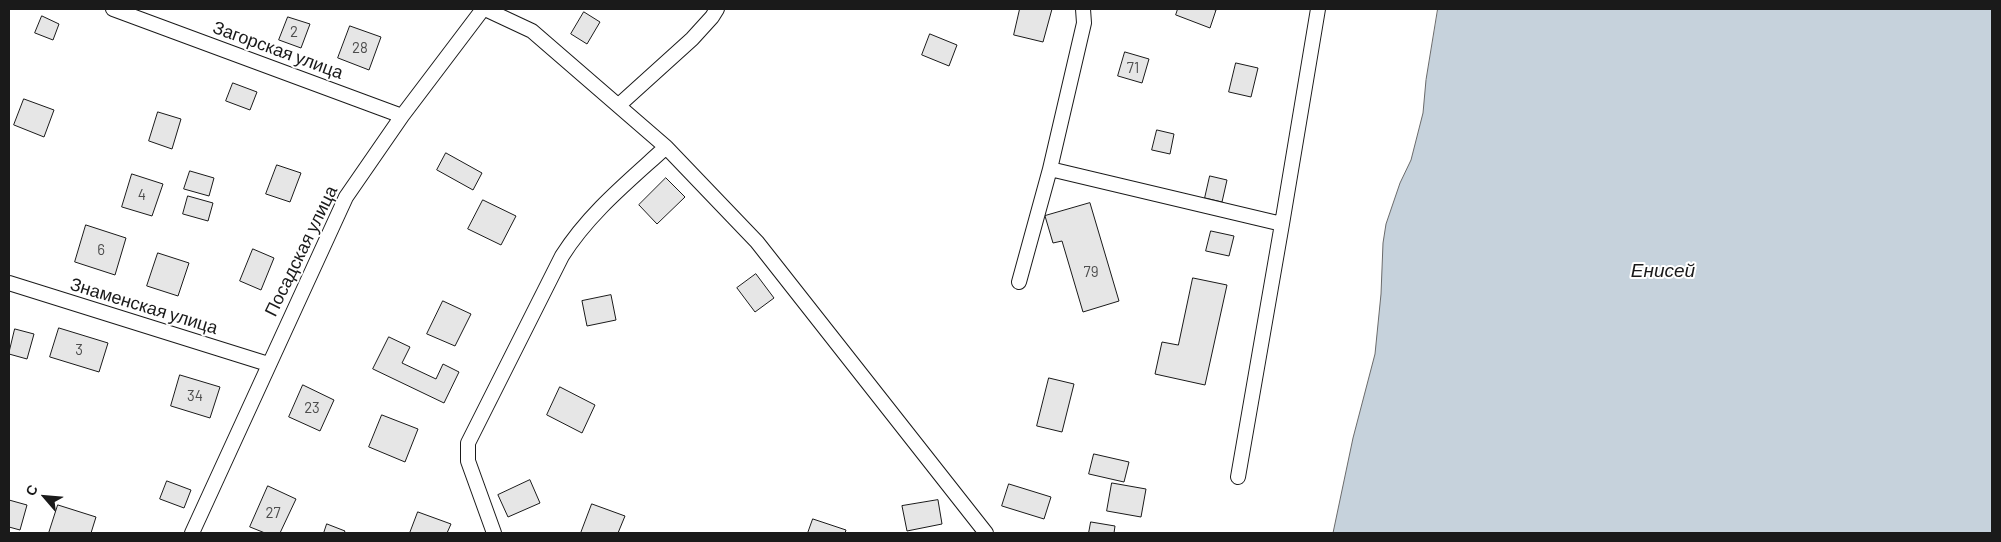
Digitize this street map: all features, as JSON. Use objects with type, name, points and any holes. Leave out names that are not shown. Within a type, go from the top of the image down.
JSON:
[{"type":"street","name":"Загорская улица","points":[[113,9],[402,116]]},
{"type":"street","name":"Посадская улица","points":[[192,533],[346,197],[402,116],[484,9]]},
{"type":"street","points":[[484,9],[532,31],[666,147],[757,242],[986,533]]},
{"type":"street","points":[[619,105],[692,39],[717,9]]},
{"type":"street","points":[[1019,282],[1050,169],[1084,23],[1083,9]]},
{"type":"street","points":[[1238,478],[1318,9]]},
{"type":"street","points":[[494,533],[468,461],[468,443],[562,256],[575,235],[587,221],[666,147]]},
{"type":"street","points":[[1050,169],[1282,224]]},
{"type":"street","name":"Знаменская улица","points":[[9,283],[268,364]]},
{"type":"water","name":"Енисей","points":[[1438,9],[1992,9],[1992,533],[1333,533],[1353,438],[1375,354],[1386,224],[1400,183],[1411,160],[1423,113],[1426,80]]},
{"type":"building","points":[[1020,9],[1052,9],[1043,42],[1014,35]]},
{"type":"building","points":[[1178,9],[1216,10],[1210,28],[1176,15]]},
{"type":"building","points":[[584,12],[600,22],[587,44],[571,34]]},
{"type":"building","points":[[42,16],[59,24],[53,40],[35,33]]},
{"type":"building","points":[[288,17],[310,24],[301,48],[279,40]]},
{"type":"building","points":[[350,26],[381,37],[369,70],[338,58]]},
{"type":"building","points":[[930,34],[957,45],[949,66],[922,55]]},
{"type":"building","points":[[1125,52],[1149,59],[1142,83],[1118,76]]},
{"type":"building","points":[[1236,63],[1258,68],[1251,97],[1229,92]]},
{"type":"building","points":[[233,83],[257,92],[250,110],[226,101]]},
{"type":"building","points":[[24,99],[54,110],[44,137],[14,125]]},
{"type":"building","points":[[158,112],[181,119],[172,149],[149,141]]},
{"type":"building","points":[[1157,130],[1174,134],[1170,154],[1152,150]]},
{"type":"building","points":[[446,153],[482,173],[473,190],[437,170]]},
{"type":"building","points":[[277,165],[301,173],[290,202],[266,194]]},
{"type":"building","points":[[190,171],[214,178],[209,196],[184,189]]},
{"type":"building","points":[[132,174],[163,184],[152,216],[122,207]]},
{"type":"building","points":[[1210,176],[1227,180],[1222,202],[1205,198]]},
{"type":"building","points":[[666,178],[685,197],[657,224],[639,205]]},
{"type":"building","points":[[188,196],[213,203],[208,221],[183,214]]},
{"type":"building","points":[[483,200],[516,216],[501,245],[468,229]]},
{"type":"building","points":[[1090,203],[1119,301],[1083,312],[1062,241],[1053,243],[1045,216]]},
{"type":"building","points":[[86,225],[126,238],[115,275],[75,262]]},
{"type":"building","points":[[1211,231],[1234,236],[1229,256],[1206,251]]},
{"type":"building","points":[[253,249],[274,258],[261,290],[240,281]]},
{"type":"building","points":[[158,253],[189,263],[178,296],[147,286]]},
{"type":"building","points":[[756,274],[774,298],[755,312],[737,288]]},
{"type":"building","points":[[1193,278],[1227,285],[1205,385],[1155,374],[1162,342],[1178,345]]},
{"type":"building","points":[[611,295],[616,320],[587,326],[582,301]]},
{"type":"building","points":[[443,301],[471,314],[455,346],[427,334]]},
{"type":"building","points":[[59,328],[108,343],[99,372],[50,357]]},
{"type":"building","points":[[15,329],[34,334],[27,359],[9,354]]},
{"type":"building","points":[[389,337],[410,347],[402,363],[436,379],[443,364],[459,372],[444,403],[373,369]]},
{"type":"building","points":[[180,375],[220,387],[210,418],[171,406]]},
{"type":"building","points":[[1049,378],[1074,384],[1062,432],[1037,426]]},
{"type":"building","points":[[303,385],[334,400],[320,431],[289,417]]},
{"type":"building","points":[[560,387],[595,405],[582,433],[547,415]]},
{"type":"building","points":[[382,415],[418,429],[405,462],[369,447]]},
{"type":"building","points":[[1094,454],[1129,462],[1124,482],[1089,474]]},
{"type":"building","points":[[530,480],[540,503],[508,517],[498,495]]},
{"type":"building","points":[[167,481],[191,490],[184,508],[160,499]]},
{"type":"building","points":[[1112,483],[1146,489],[1141,517],[1107,511]]},
{"type":"building","points":[[1009,484],[1051,497],[1044,519],[1002,506]]},
{"type":"building","points":[[268,486],[296,499],[280,533],[265,533],[250,527]]},
{"type":"building","points":[[9,500],[27,505],[20,530],[9,527]]},
{"type":"building","points":[[938,500],[942,524],[907,531],[902,506]]},
{"type":"building","points":[[592,504],[625,516],[618,533],[581,533]]},
{"type":"building","points":[[58,505],[96,517],[91,533],[49,533]]},
{"type":"building","points":[[418,512],[451,524],[447,533],[410,533]]},
{"type":"building","points":[[813,519],[846,530],[845,533],[808,533]]},
{"type":"building","points":[[1091,522],[1115,526],[1114,533],[1089,533]]},
{"type":"building","points":[[327,524],[345,531],[344,533],[324,533]]}]
